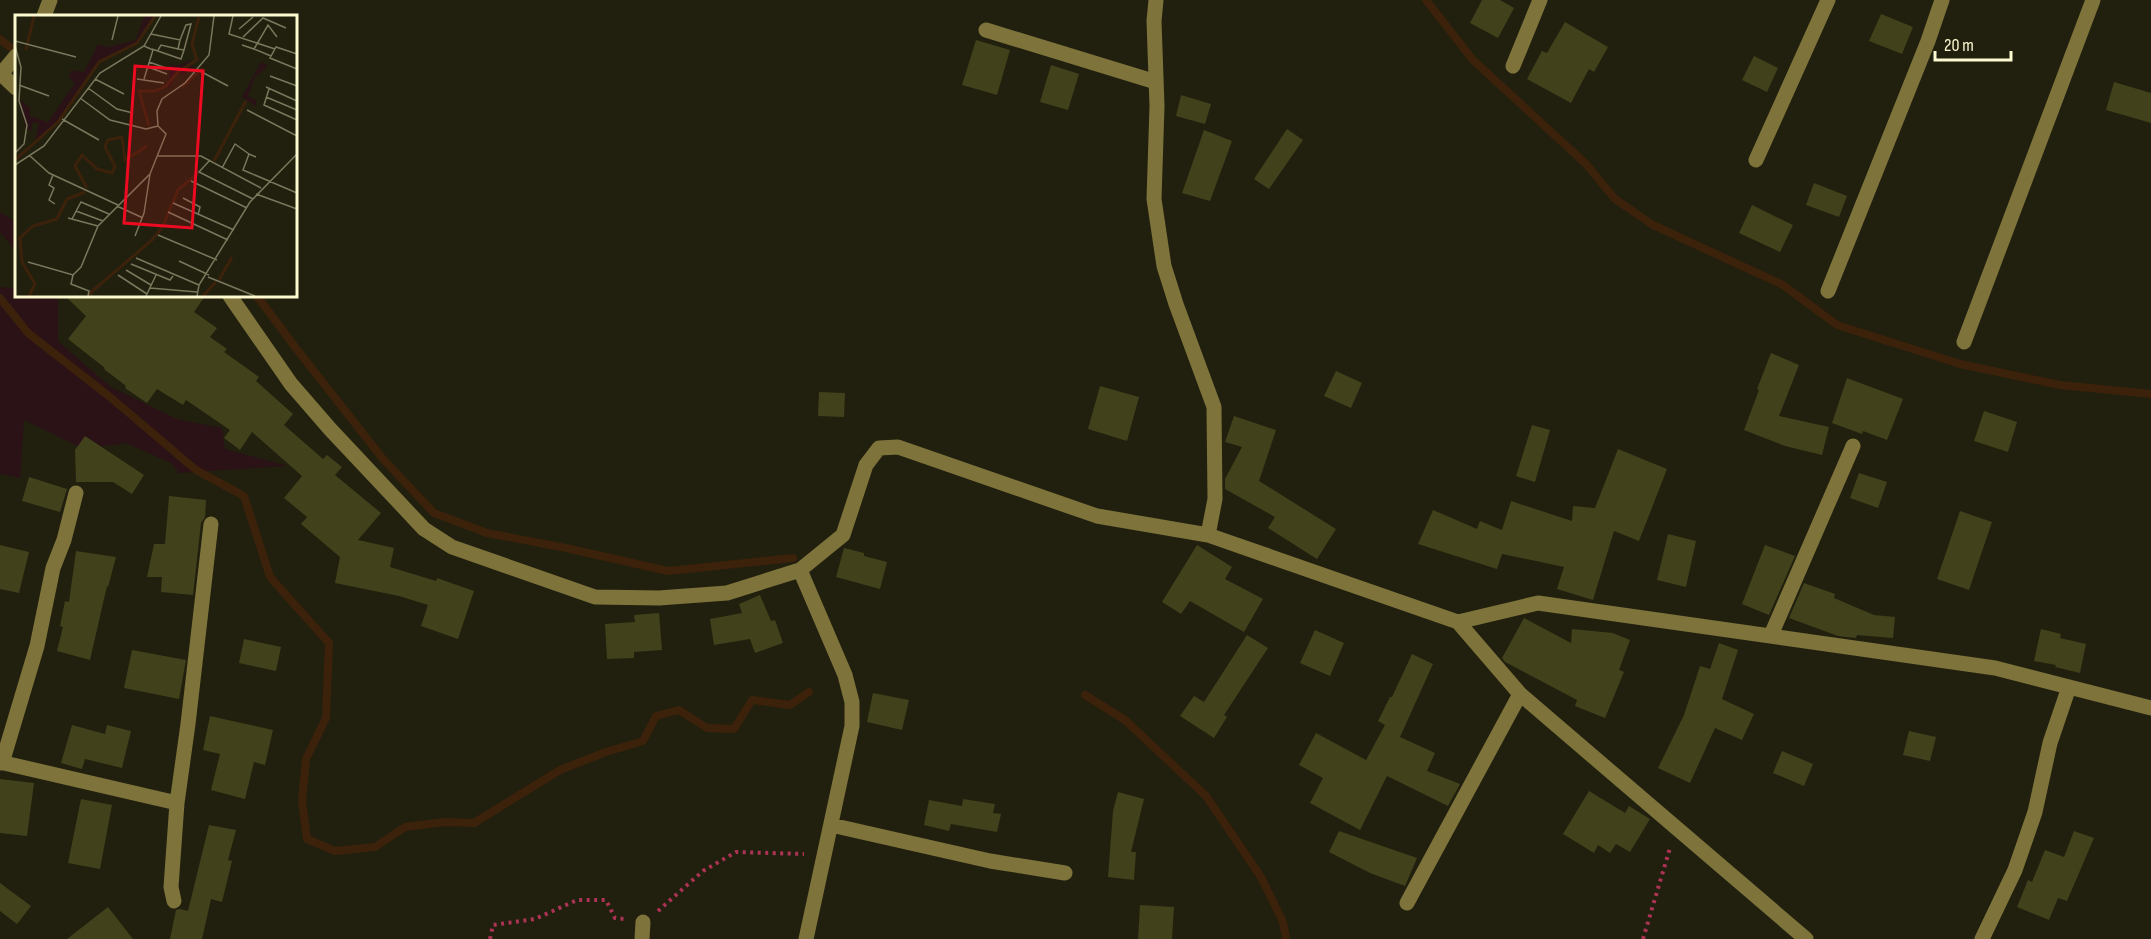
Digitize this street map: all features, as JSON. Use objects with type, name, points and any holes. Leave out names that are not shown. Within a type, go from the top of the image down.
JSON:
[{"type":"street","points":[[44,15],[50,0]]},
{"type":"street","points":[[1156,0],[1154,21],[1157,106],[1154,199],[1164,266],[1214,407],[1215,499],[1208,535]]},
{"type":"street","points":[[1513,66],[1540,0]]},
{"type":"street","points":[[1756,160],[1828,0]]},
{"type":"street","points":[[1828,291],[1928,42],[1942,0]]},
{"type":"street","points":[[1964,342],[2093,0]]},
{"type":"street","points":[[986,30],[1156,82]]},
{"type":"street","points":[[15,57],[1,73],[15,87]]},
{"type":"street","points":[[231,297],[291,384],[424,529],[452,547],[595,597],[659,598],[727,593],[800,570],[843,535],[866,465],[879,448],[898,447],[1097,516],[1208,535],[1458,622],[1520,694],[1806,939]]},
{"type":"street","points":[[1770,635],[1853,446]]},
{"type":"street","points":[[76,492],[64,540],[53,568],[37,646],[1,762],[177,803]]},
{"type":"street","points":[[174,901],[171,887],[177,803],[211,524]]},
{"type":"street","points":[[800,570],[844,675],[852,702],[852,726],[806,939]]},
{"type":"street","points":[[1458,622],[1538,603],[1995,668],[2151,708]]},
{"type":"street","points":[[1982,939],[2019,860],[2035,812],[2050,743],[2069,687]]},
{"type":"street","points":[[1407,903],[1520,694]]},
{"type":"street","points":[[831,825],[990,861],[1065,873]]},
{"type":"street","points":[[642,939],[643,922]]},
{"type":"path","points":[[1642,939],[1676,827]]},
{"type":"path","points":[[490,939],[493,925],[535,919],[577,900],[606,900],[615,918],[643,922],[666,905],[703,871],[736,852],[809,854],[826,845]]},
{"type":"shaded area","points":[[0,212],[15,221],[15,261],[14,249],[0,232]]},
{"type":"shaded area","points":[[0,287],[15,289],[15,297],[58,297],[58,341],[111,387],[177,419],[222,428],[225,449],[288,466],[179,473],[171,463],[126,443],[84,449],[24,420],[20,478],[0,474]]},
{"type":"building","points":[[1482,0],[1500,0],[1514,8],[1498,38],[1470,23]]},
{"type":"building","points":[[1881,14],[1913,27],[1902,54],[1869,41]]},
{"type":"building","points":[[1565,22],[1608,47],[1594,72],[1589,69],[1571,103],[1527,79],[1542,51],[1547,53]]},
{"type":"building","points":[[976,40],[1010,50],[997,95],[962,85]]},
{"type":"building","points":[[1754,56],[1778,68],[1767,92],[1742,80]]},
{"type":"building","points":[[1051,65],[1079,74],[1068,110],[1040,102]]},
{"type":"building","points":[[2114,82],[2151,93],[2151,123],[2106,110]]},
{"type":"building","points":[[1181,95],[1211,104],[1205,124],[1176,116]]},
{"type":"building","points":[[1287,129],[1303,140],[1269,189],[1254,179]]},
{"type":"building","points":[[1204,130],[1232,141],[1210,201],[1182,193]]},
{"type":"building","points":[[1814,183],[1847,196],[1839,217],[1806,205]]},
{"type":"building","points":[[1752,205],[1793,225],[1780,252],[1739,233]]},
{"type":"building","points":[[66,297],[204,297],[194,312],[217,328],[210,337],[227,349],[224,352],[259,377],[256,381],[293,414],[284,425],[323,459],[327,455],[342,467],[335,475],[381,513],[358,540],[394,548],[390,567],[436,581],[437,578],[474,591],[458,639],[421,626],[428,605],[399,596],[335,583],[340,557],[301,524],[307,517],[284,498],[302,476],[252,432],[240,450],[224,438],[230,430],[186,400],[183,405],[157,389],[147,403],[125,388],[126,386],[68,339],[86,316]]},
{"type":"building","points":[[1771,353],[1799,365],[1779,416],[1829,427],[1822,455],[1785,446],[1744,430]]},
{"type":"building","points":[[1336,371],[1362,383],[1351,408],[1324,396]]},
{"type":"building","points":[[1847,378],[1903,399],[1887,440],[1832,423]]},
{"type":"building","points":[[1100,386],[1139,397],[1127,441],[1088,429]]},
{"type":"building","points":[[819,392],[845,393],[844,417],[818,416]]},
{"type":"building","points":[[1984,411],[2017,422],[2008,452],[1974,441]]},
{"type":"building","points":[[1234,416],[1276,430],[1259,481],[1336,529],[1317,559],[1268,528],[1275,517],[1225,489],[1225,479],[1242,447],[1225,442]]},
{"type":"building","points":[[1532,425],[1550,430],[1535,482],[1516,476]]},
{"type":"building","points":[[85,436],[144,475],[132,494],[113,482],[76,482],[75,450]]},
{"type":"building","points":[[1618,449],[1667,469],[1639,541],[1614,531],[1593,600],[1557,589],[1564,567],[1502,554],[1497,569],[1418,544],[1433,510],[1477,529],[1480,521],[1502,530],[1511,501],[1572,521],[1573,506],[1595,508]]},
{"type":"building","points":[[1859,473],[1887,482],[1878,508],[1850,498]]},
{"type":"building","points":[[29,477],[67,489],[60,512],[22,501]]},
{"type":"building","points":[[169,496],[206,500],[205,517],[201,523],[193,595],[161,592],[162,577],[147,577],[154,544],[165,544]]},
{"type":"building","points":[[1960,511],[1992,522],[1969,590],[1937,579]]},
{"type":"building","points":[[1668,534],[1696,541],[1686,587],[1657,580]]},
{"type":"building","points":[[0,545],[29,552],[19,593],[0,589]]},
{"type":"building","points":[[1197,545],[1232,567],[1225,579],[1263,599],[1244,632],[1190,601],[1181,614],[1162,602]]},
{"type":"building","points":[[1765,545],[1795,556],[1769,615],[1742,604]]},
{"type":"building","points":[[844,548],[887,562],[880,589],[836,577]]},
{"type":"building","points":[[76,551],[116,557],[90,660],[57,651],[63,627],[60,626],[65,601],[69,602]]},
{"type":"building","points":[[1804,583],[1835,594],[1834,598],[1874,615],[1895,617],[1893,638],[1838,636],[1789,618]]},
{"type":"building","points":[[760,595],[771,621],[775,620],[783,643],[755,653],[750,639],[714,645],[710,619],[742,613],[739,604]]},
{"type":"building","points":[[659,613],[662,650],[634,652],[634,658],[607,659],[605,624],[635,622],[634,615]]},
{"type":"building","points":[[1524,618],[1571,643],[1572,629],[1613,633],[1630,640],[1619,670],[1624,672],[1605,718],[1575,706],[1577,700],[1505,662],[1502,658]]},
{"type":"building","points":[[2041,629],[2061,634],[2060,638],[2086,644],[2080,673],[2034,661]]},
{"type":"building","points":[[1315,630],[1344,643],[1330,676],[1300,663]]},
{"type":"building","points":[[1247,635],[1268,648],[1224,715],[1227,717],[1214,738],[1180,716],[1194,696],[1204,702]]},
{"type":"building","points":[[244,639],[281,647],[276,671],[239,663]]},
{"type":"building","points":[[1719,643],[1738,650],[1722,699],[1754,714],[1742,740],[1715,728],[1690,783],[1658,768],[1684,715],[1700,666],[1710,669]]},
{"type":"building","points":[[132,650],[186,660],[179,699],[124,688]]},
{"type":"building","points":[[1412,654],[1433,664],[1400,737],[1435,753],[1427,771],[1460,784],[1448,806],[1387,776],[1360,830],[1310,803],[1323,778],[1299,765],[1316,733],[1366,760],[1385,725],[1378,721]]},
{"type":"building","points":[[873,693],[909,700],[902,730],[867,722]]},
{"type":"building","points":[[210,716],[273,730],[265,765],[254,762],[245,799],[211,790],[220,754],[203,750]]},
{"type":"building","points":[[72,725],[105,734],[107,725],[131,731],[122,768],[85,759],[82,769],[61,763]]},
{"type":"building","points":[[1909,731],[1936,737],[1930,761],[1903,755]]},
{"type":"building","points":[[1782,751],[1813,764],[1804,786],[1773,773]]},
{"type":"building","points":[[0,779],[34,783],[27,836],[0,833]]},
{"type":"building","points":[[1589,791],[1625,813],[1629,806],[1650,819],[1630,852],[1616,844],[1610,853],[1598,845],[1594,853],[1563,834]]},
{"type":"building","points":[[1118,792],[1144,799],[1131,852],[1136,852],[1134,880],[1108,877],[1113,811]]},
{"type":"building","points":[[81,799],[112,805],[100,869],[68,863]]},
{"type":"building","points":[[963,799],[995,804],[993,813],[1001,814],[997,832],[951,824],[949,831],[924,825],[929,800],[962,806]]},
{"type":"building","points":[[209,825],[236,830],[228,860],[232,861],[222,902],[211,899],[202,939],[170,939],[176,910],[188,911]]},
{"type":"building","points":[[1339,831],[1417,858],[1405,886],[1370,873],[1329,852]]},
{"type":"building","points":[[2074,831],[2094,838],[2067,901],[2058,898],[2049,920],[2017,907],[2028,880],[2032,882],[2045,850],[2064,857]]},
{"type":"building","points":[[0,883],[31,906],[17,924],[0,911]]},
{"type":"building","points":[[1140,905],[1174,907],[1172,939],[1138,939]]},
{"type":"building","points":[[108,907],[133,939],[67,939]]},
{"type":"waterway","points":[[1426,0],[1473,60],[1586,164],[1615,199],[1653,225],[1783,285],[1837,325],[1960,364],[2060,385],[2151,394]]},
{"type":"waterway","points":[[0,39],[15,51]]},
{"type":"waterway","points":[[258,297],[383,459],[434,513],[487,533],[668,571],[793,558]]},
{"type":"waterway","points":[[0,298],[28,333],[110,397],[196,470],[244,496],[270,577],[329,643],[326,718],[306,759],[302,801],[307,839],[335,851],[375,847],[405,827],[445,822],[474,823],[560,770],[606,752],[643,741],[656,716],[679,710],[707,728],[734,729],[752,700],[790,705],[809,692]]},
{"type":"waterway","points":[[1085,695],[1125,720],[1206,796],[1261,877],[1283,922],[1286,939]]}]
